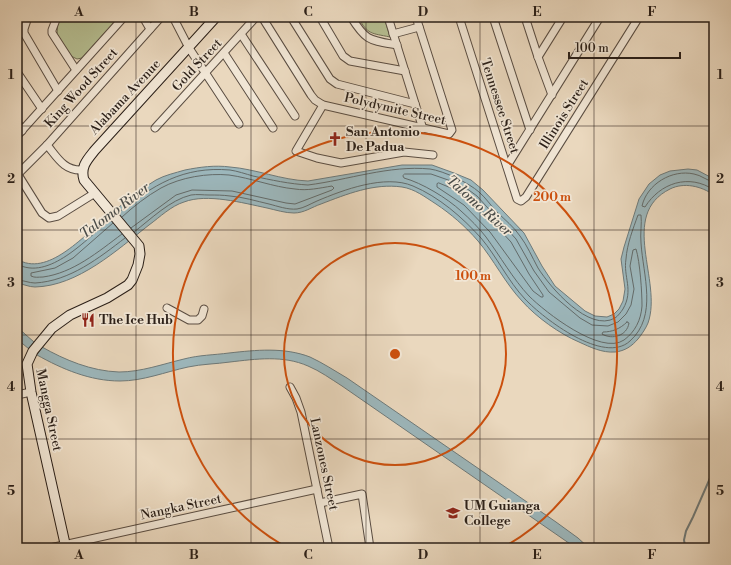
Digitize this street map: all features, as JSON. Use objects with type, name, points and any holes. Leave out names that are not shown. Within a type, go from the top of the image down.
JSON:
[{"type":"street","points":[[28,17],[24,33],[58,90]]},
{"type":"street","points":[[57,17],[52,33],[76,70]]},
{"type":"street","points":[[20,133],[124,17]]},
{"type":"street","points":[[143,17],[150,29]]},
{"type":"street","name":"King Wood Street","points":[[18,174],[47,145],[161,17]]},
{"type":"street","points":[[173,17],[189,48],[239,124]]},
{"type":"street","name":"Alabama Avenue","points":[[82,170],[94,150],[216,17]]},
{"type":"street","name":"Gold Street","points":[[155,128],[256,17]]},
{"type":"street","points":[[262,17],[311,95],[315,100],[323,105],[296,151],[317,158],[341,163],[404,152],[433,155]]},
{"type":"street","points":[[292,17],[326,76],[333,82],[415,104]]},
{"type":"street","points":[[320,17],[343,56],[350,61],[405,71]]},
{"type":"street","points":[[351,17],[362,34],[369,39],[397,45]]},
{"type":"street","points":[[388,17],[423,129]]},
{"type":"street","points":[[394,34],[419,27],[416,17]]},
{"type":"street","name":"Tennessee Street","points":[[459,17],[517,199],[521,201]]},
{"type":"street","points":[[492,17],[530,130]]},
{"type":"street","points":[[525,17],[552,95]]},
{"type":"street","points":[[507,166],[600,17]]},
{"type":"street","name":"Illinois Street","points":[[521,201],[526,197],[638,17]]},
{"type":"street","points":[[538,57],[562,18]]},
{"type":"street","name":"Polydymite Street","points":[[323,105],[423,129],[448,134],[450,133],[452,130],[419,27]]},
{"type":"street","points":[[241,34],[295,116]]},
{"type":"street","points":[[224,53],[273,128]]},
{"type":"street","points":[[17,72],[42,109]]},
{"type":"street","points":[[17,122],[20,133]]},
{"type":"street","points":[[18,174],[42,213],[49,218],[58,216],[94,193],[84,180],[82,170],[71,170],[66,167],[47,145]]},
{"type":"street","name":"Mangga Street","points":[[66,546],[31,392],[27,364],[30,355],[48,331],[63,319],[115,294],[128,285],[134,275],[140,250],[137,244],[94,193]]},
{"type":"street","points":[[167,308],[189,320],[198,320],[202,316],[204,309]]},
{"type":"street","name":"Lanzones Street","points":[[290,387],[301,412],[329,548]]},
{"type":"street","points":[[17,395],[31,392]]},
{"type":"street","name":"Nangka Street","points":[[50,548],[66,546],[317,489]]},
{"type":"street","points":[[320,503],[362,494],[370,548]]},
{"type":"green space","points":[[61,17],[119,17],[82,58],[77,59],[71,56],[57,34],[58,21]]},
{"type":"green space","points":[[358,17],[384,17],[390,37],[371,32],[365,27]]},
{"type":"water","name":"Talomo River","points":[[402,165],[432,165],[471,180],[483,190],[524,233],[555,286],[585,311],[595,316],[607,317],[614,314],[619,309],[623,301],[625,289],[621,259],[639,199],[649,184],[660,175],[670,171],[688,169],[697,170],[714,179],[714,195],[704,189],[687,185],[670,189],[655,200],[647,215],[644,232],[651,306],[648,323],[641,335],[633,344],[628,348],[615,352],[601,351],[583,344],[572,339],[541,319],[516,294],[484,248],[463,225],[416,191],[402,187],[392,186],[361,190],[298,213],[284,212],[225,200],[203,198],[193,199],[170,209],[110,255],[82,274],[51,285],[33,287],[17,283],[17,259],[28,263],[40,263],[52,259],[75,244],[123,203],[156,180],[170,174],[196,168],[224,166],[240,168],[288,179],[308,181]]},
{"type":"water","points":[[17,327],[34,342],[29,349],[17,339]]},
{"type":"water","points":[[42,347],[88,367],[98,370],[119,372],[144,369],[195,357],[249,351],[270,350],[290,352],[310,357],[347,378],[556,522],[589,548],[576,548],[342,386],[308,366],[289,360],[260,359],[193,366],[137,380],[120,381],[98,379],[66,369],[37,355]]},
{"type":"waterway","points":[[685,546],[684,540],[686,531],[714,469]]},
{"type":"place","name":"San Antonio De Padua","points":[[335,139]]},
{"type":"place","name":"The Ice Hub","points":[[88,320]]},
{"type":"place","name":"UM Guianga College","points":[[453,513]]}]
